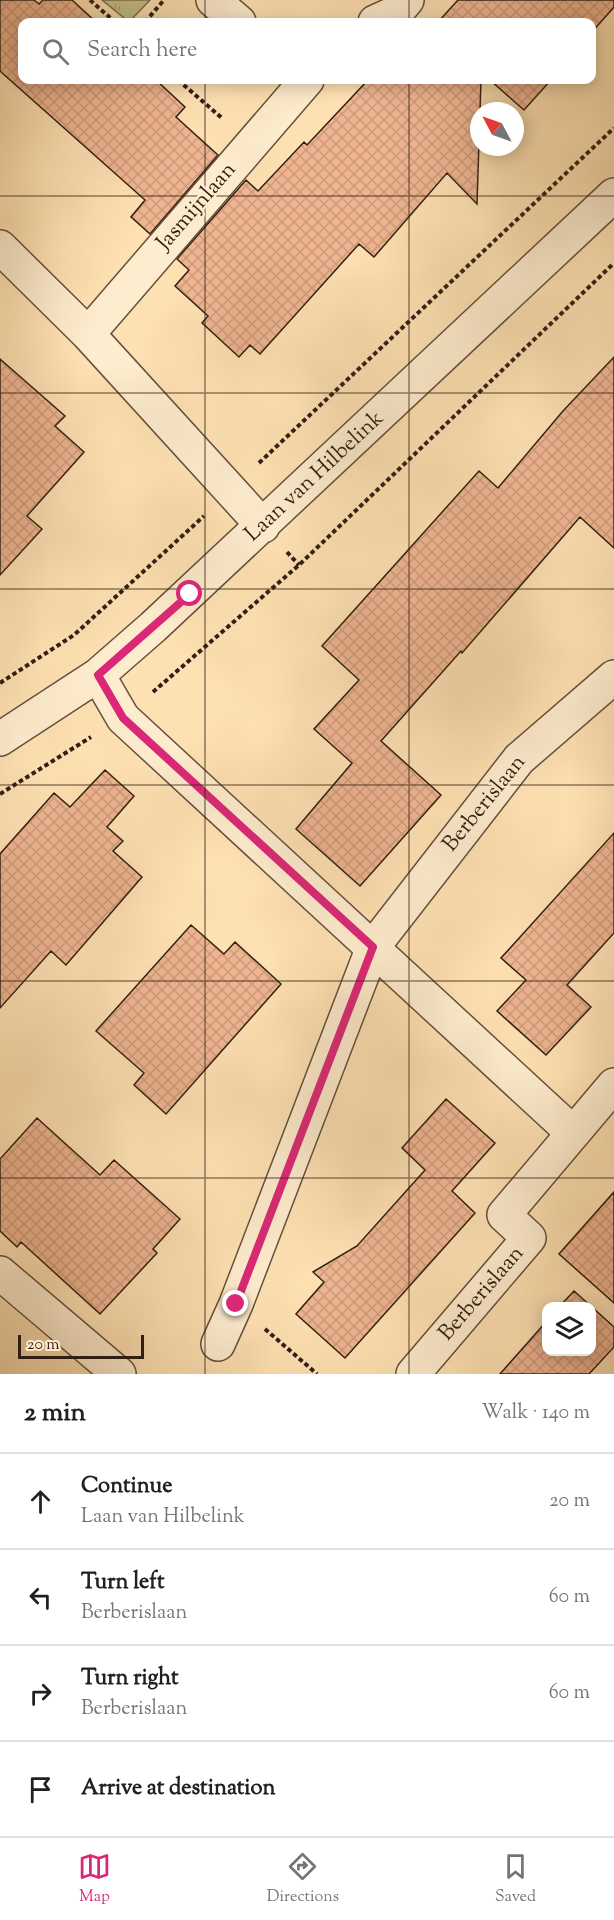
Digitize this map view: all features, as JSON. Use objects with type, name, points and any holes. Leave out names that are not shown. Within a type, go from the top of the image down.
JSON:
[{"type":"street","points":[[213,0],[235,18]]},
{"type":"street","points":[[384,18],[398,12],[407,0]]},
{"type":"street","name":"Jasmijnlaan","points":[[88,334],[303,84]]},
{"type":"street","name":"Laan van Hilbelink","points":[[0,739],[98,675],[153,627],[614,195]]},
{"type":"street","points":[[0,247],[88,334],[263,526]]},
{"type":"street","points":[[98,675],[123,718],[573,1133]]},
{"type":"street","name":"Berberislaan","points":[[218,1344],[236,1304],[373,947],[519,759],[614,677]]},
{"type":"street","name":"Berberislaan","points":[[413,1374],[529,1238],[504,1215],[614,1085]]},
{"type":"street","points":[[0,1273],[119,1374]]},
{"type":"path","points":[[90,0],[110,18]]},
{"type":"path","points":[[148,18],[164,0]]},
{"type":"path","points":[[183,84],[251,144]]},
{"type":"path","points":[[0,683],[74,635],[153,564],[614,128]]},
{"type":"path","points":[[0,794],[123,718],[299,565],[614,263]]},
{"type":"path","points":[[236,1304],[317,1374]]},
{"type":"green space","points":[[102,0],[150,0],[133,18],[124,18]]},
{"type":"building","points":[[0,0],[34,0],[39,4],[43,0],[72,0],[92,18],[18,18],[18,84],[160,84],[185,107],[176,117],[218,155],[150,234],[131,217],[145,200],[0,71]]},
{"type":"building","points":[[458,0],[614,0],[614,7],[596,27],[596,18],[442,18]]},
{"type":"building","points":[[364,84],[481,84],[480,102],[470,102],[470,156],[479,156],[477,204],[447,173],[374,257],[359,244],[260,354],[250,345],[239,357],[202,323],[208,316],[175,286],[189,270],[177,259],[246,180],[258,191],[304,142],[307,145]]},
{"type":"building","points":[[495,84],[547,84],[524,110],[524,102],[515,102]]},
{"type":"building","points":[[614,357],[614,548],[580,517],[462,653],[461,651],[381,741],[441,795],[360,886],[296,829],[352,763],[314,729],[359,680],[322,646],[479,471],[498,488],[563,411]]},
{"type":"building","points":[[0,359],[65,416],[55,426],[84,452],[27,516],[42,529],[0,575]]},
{"type":"building","points":[[105,770],[134,796],[107,827],[123,841],[113,851],[142,877],[66,965],[51,951],[0,1008],[0,854],[54,793],[70,807]]},
{"type":"building","points":[[614,833],[614,933],[567,985],[591,1007],[546,1055],[497,1011],[526,980],[501,958]]},
{"type":"building","points":[[191,925],[224,954],[235,942],[281,984],[166,1114],[134,1085],[144,1073],[96,1031]]},
{"type":"building","points":[[446,1099],[495,1143],[452,1191],[475,1213],[345,1358],[296,1314],[324,1282],[313,1272],[357,1246],[425,1170],[402,1148]]},
{"type":"building","points":[[37,1118],[100,1175],[114,1160],[180,1219],[153,1249],[157,1253],[100,1314],[21,1242],[17,1247],[0,1231],[0,1159]]},
{"type":"building","points":[[614,1192],[614,1303],[559,1254]]},
{"type":"building","points":[[574,1291],[586,1302],[564,1302]]},
{"type":"building","points":[[596,1311],[614,1327],[614,1347],[589,1374],[500,1374],[542,1327],[542,1356],[596,1356]]},
{"type":"route","points":[[190,594],[98,675],[123,718],[373,947],[236,1304]]}]
